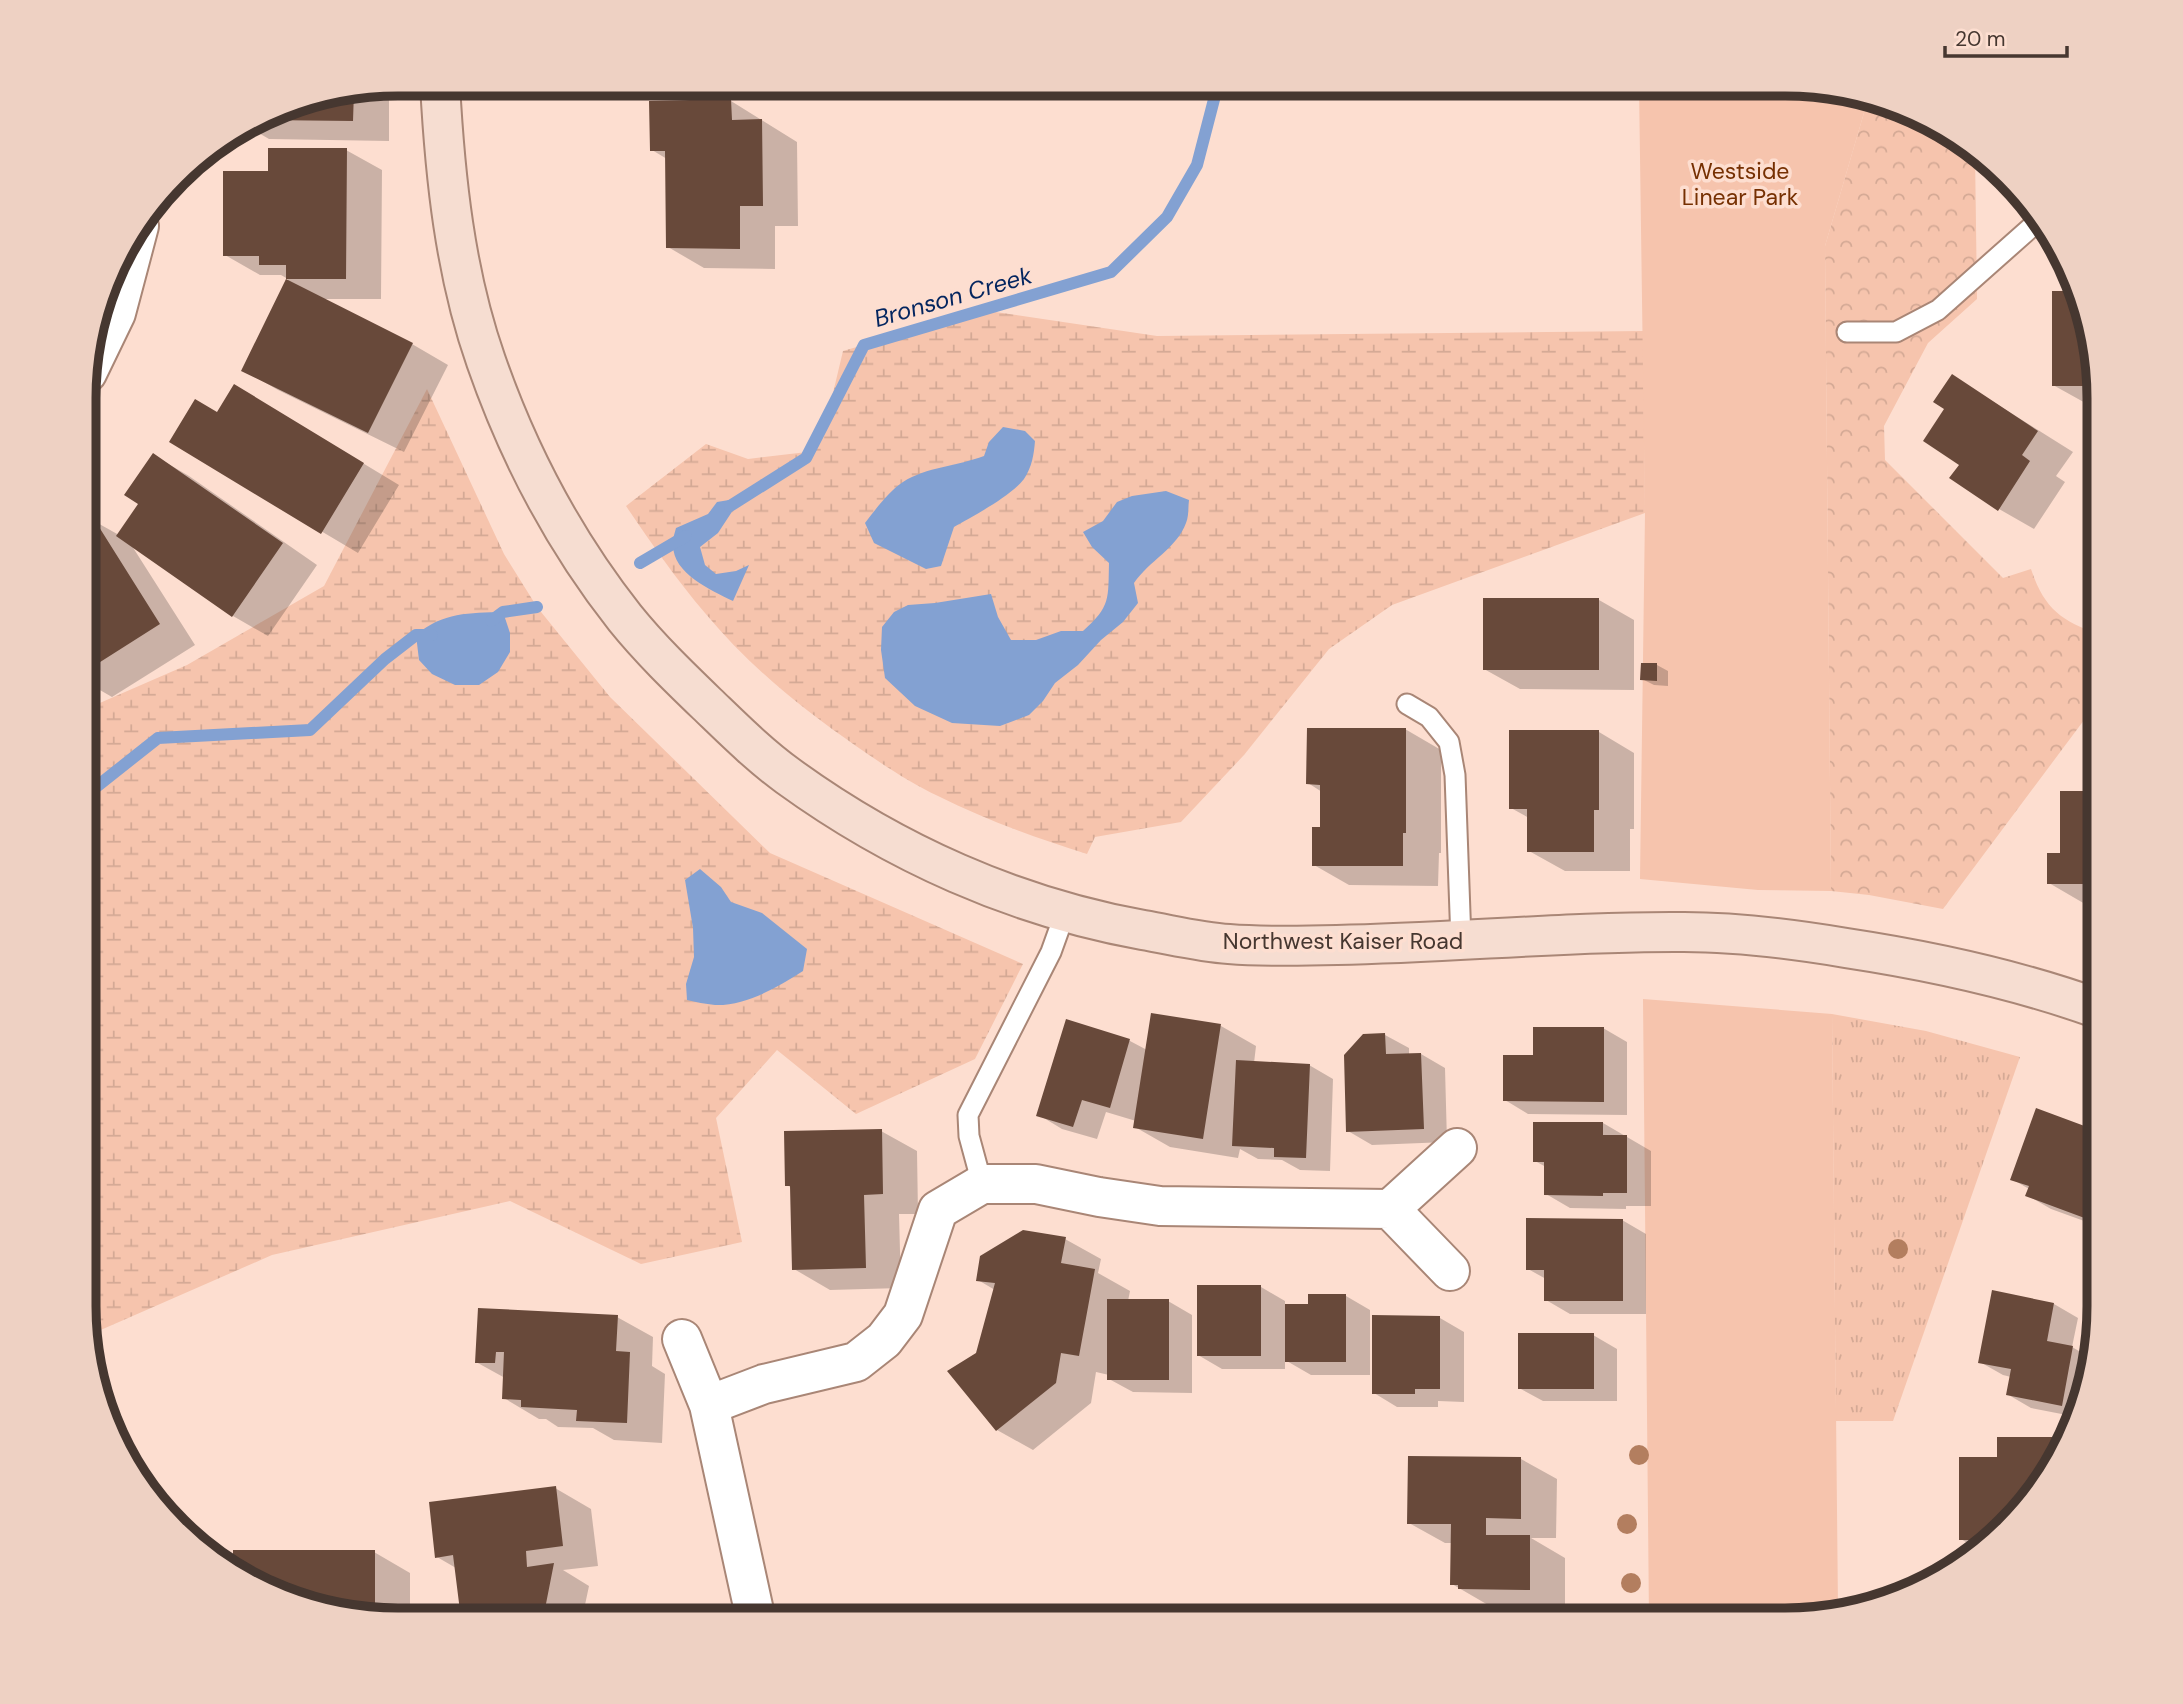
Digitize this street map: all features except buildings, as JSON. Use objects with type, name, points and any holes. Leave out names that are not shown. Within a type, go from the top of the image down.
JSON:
[{"type":"main road","name":"Northwest Kaiser Road","points":[[441,96],[445,178],[464,280],[485,360],[535,479],[580,554],[625,618],[668,667],[742,737],[786,774],[833,806],[933,864],[1065,913],[1224,944],[1270,946],[1461,941],[1674,932],[1768,937],[1894,955],[1979,972],[2087,1005]]},
{"type":"street","points":[[102,343],[116,313],[130,259]]},
{"type":"street","points":[[709,1405],[764,1384],[856,1362],[884,1340],[903,1315],[938,1210],[982,1184],[1035,1184],[1160,1206],[1390,1209],[1457,1148]]},
{"type":"street","points":[[1390,1209],[1450,1271]]},
{"type":"street","points":[[682,1339],[709,1405],[754,1608]]},
{"type":"lane","points":[[1847,332],[1896,332],[1938,310],[2033,227]]},
{"type":"lane","points":[[1407,704],[1429,717],[1448,742],[1455,775],[1461,941]]},
{"type":"lane","points":[[982,1184],[969,1136],[968,1115],[1051,952],[1065,913]]},
{"type":"green space","name":"Westside Linear Park","points":[[1639,96],[1804,97],[1865,108],[1825,246],[1831,891],[1758,890],[1640,879],[1645,513]]},
{"type":"green space","points":[[1865,108],[1918,127],[1975,164],[1977,299],[1928,343],[1884,426],[1885,460],[2003,578],[2031,569],[2048,603],[2064,618],[2087,629],[2087,716],[1943,909],[1831,891],[1825,246]]},
{"type":"green space","points":[[982,310],[1157,336],[1644,331],[1645,513],[1392,605],[1329,649],[1244,755],[1181,822],[1095,837],[1087,854],[993,821],[928,791],[886,766],[815,716],[757,668],[722,632],[674,574],[626,506],[706,444],[748,459],[807,452],[823,435],[843,351]]},
{"type":"green space","points":[[427,389],[504,554],[537,607],[610,697],[770,853],[1023,964],[975,1059],[856,1114],[777,1050],[716,1118],[742,1242],[641,1264],[510,1201],[272,1255],[98,1331],[96,705],[187,665],[324,586]]},
{"type":"green space","points":[[1643,999],[1832,1014],[1838,1603],[1784,1608],[1649,1608]]},
{"type":"green space","points":[[1832,1014],[1926,1031],[2020,1057],[1893,1421],[1836,1421]]},
{"type":"water","points":[[1003,427],[1025,431],[1035,441],[1029,470],[1010,493],[954,527],[941,566],[926,569],[874,543],[865,523],[892,491],[922,473],[984,456],[989,442]]},
{"type":"water","points":[[1166,491],[1189,500],[1187,520],[1182,532],[1134,583],[1138,603],[1123,622],[1055,683],[1029,715],[1000,726],[952,723],[915,706],[885,678],[881,650],[882,627],[894,612],[908,605],[991,594],[998,617],[1011,640],[1036,640],[1061,631],[1083,631],[1099,615],[1106,601],[1109,563],[1092,547],[1083,532],[1103,521],[1117,502],[1132,496]]},
{"type":"water","points":[[741,498],[718,533],[700,547],[705,565],[716,574],[736,571],[749,565],[733,601],[686,573],[675,555],[673,541],[676,528],[708,514],[717,502]]},
{"type":"water","points":[[503,612],[510,633],[510,652],[498,672],[479,685],[455,685],[432,674],[419,660],[416,635],[426,627],[457,615]]},
{"type":"water","points":[[700,869],[721,887],[731,902],[762,913],[807,949],[803,971],[772,989],[738,1002],[715,1005],[687,1000],[686,984],[694,957],[693,928],[685,880]]},
{"type":"waterway","name":"Bronson Creek","points":[[730,506],[806,458],[864,345],[1111,272],[1167,217],[1197,165],[1215,96]]},
{"type":"waterway","name":"Bronson Creek","points":[[640,563],[686,536]]},
{"type":"waterway","name":"Bronson Creek","points":[[491,621],[503,612],[537,607]]},
{"type":"waterway","name":"Bronson Creek","points":[[96,787],[158,738],[310,730],[385,659],[416,635],[432,635]]}]
